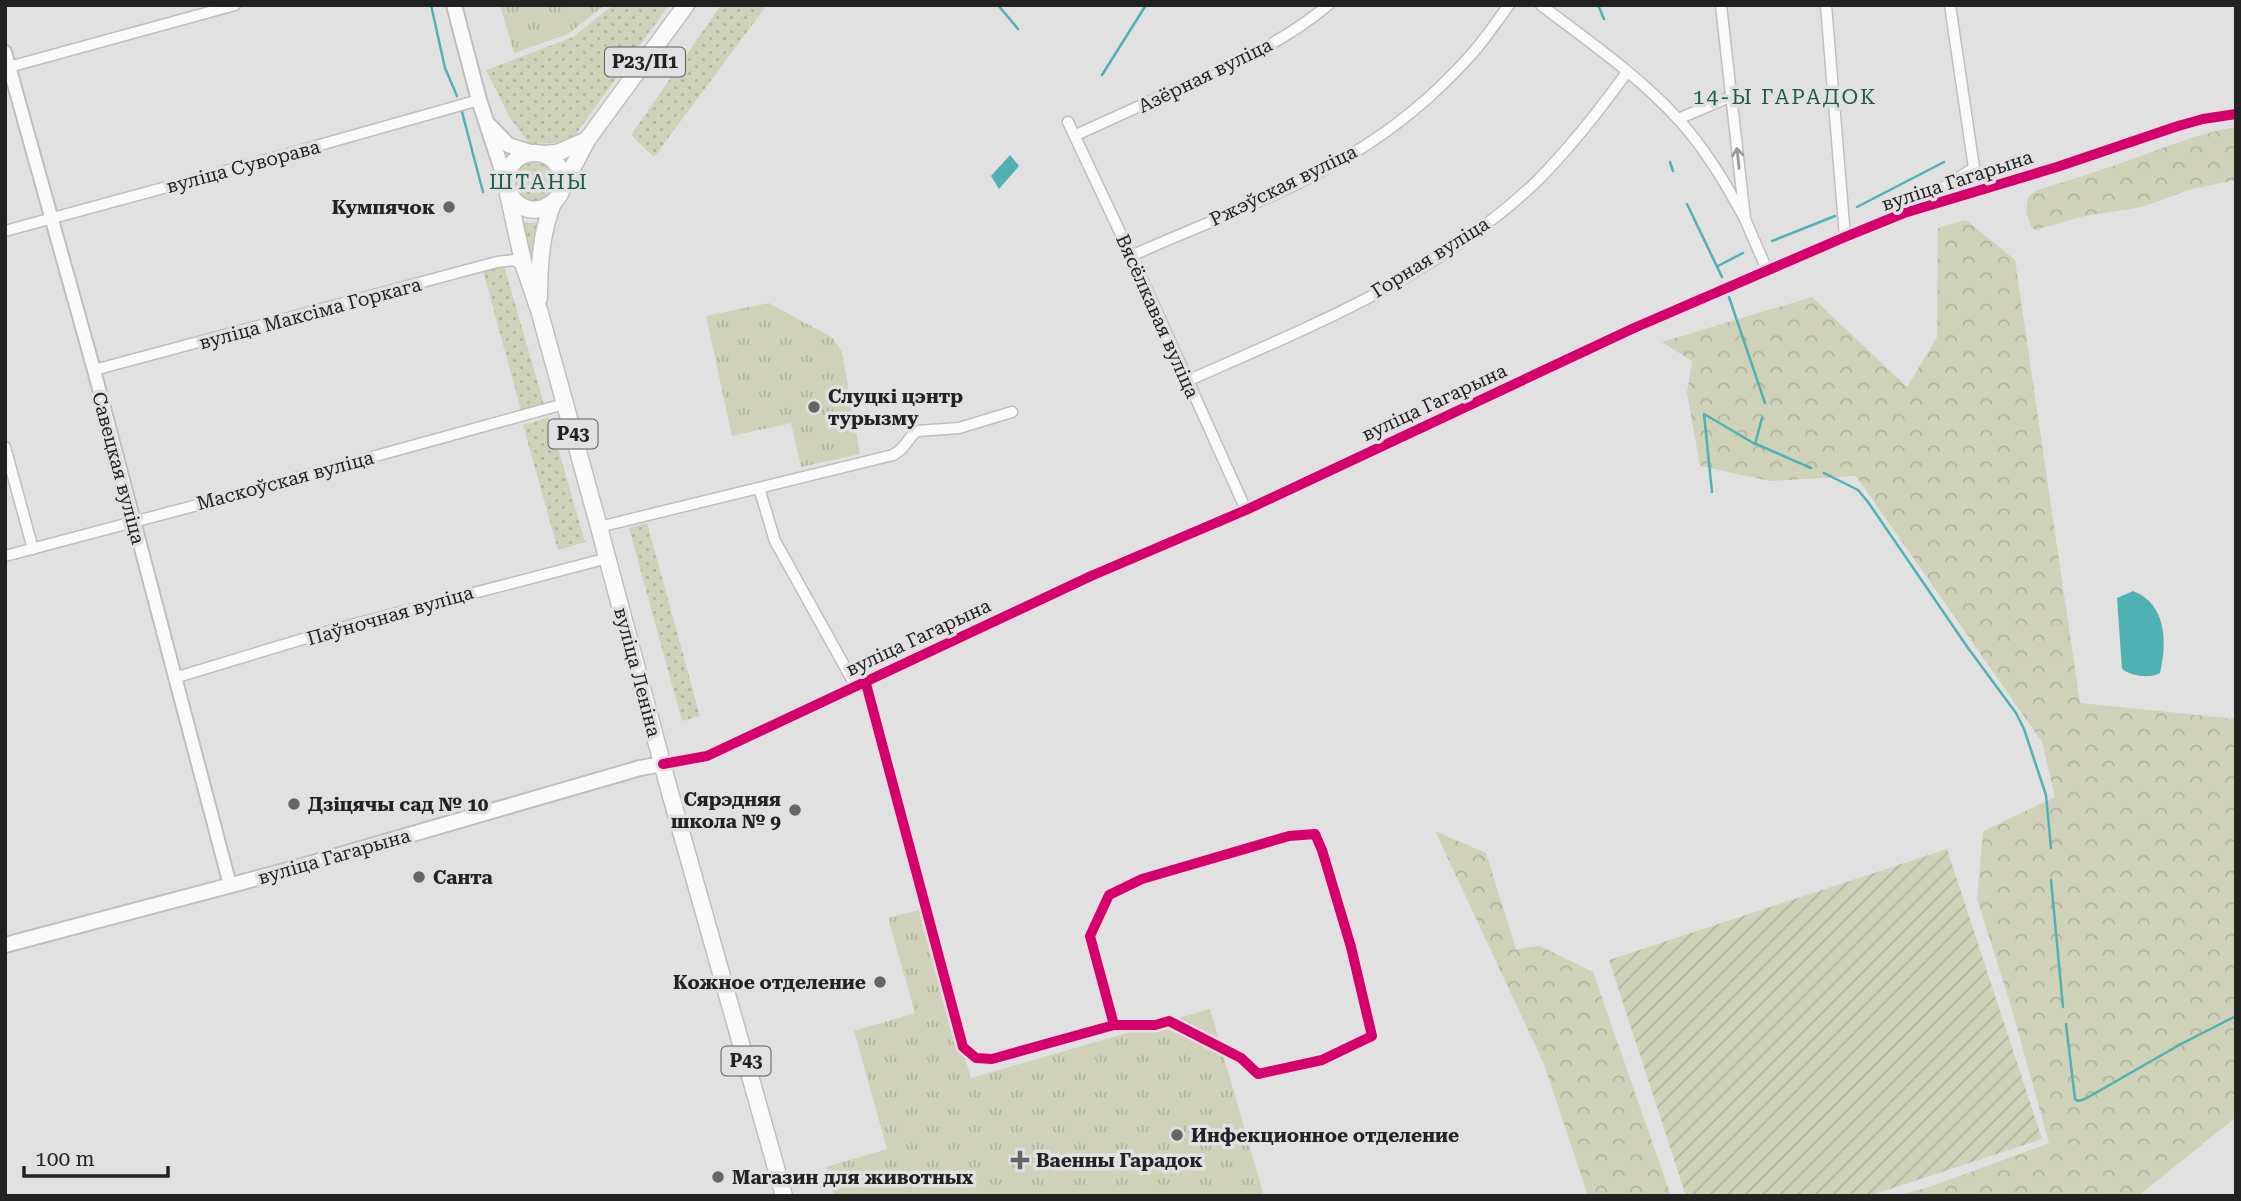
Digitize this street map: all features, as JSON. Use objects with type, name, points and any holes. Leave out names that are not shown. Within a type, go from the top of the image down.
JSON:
[{"type":"main road","name":"вуліца Леніна","points":[[454,5],[486,122],[531,267],[539,310],[564,404],[783,1196]]},
{"type":"main road","name":"Р23/П1","points":[[562,188],[587,140],[686,5]]},
{"type":"main road","points":[[486,122],[508,145],[538,153],[557,164],[563,179],[562,188]]},
{"type":"main road","points":[[553,203],[536,210],[518,205],[511,198],[506,186],[509,168],[519,157],[557,153],[587,140]]},
{"type":"main road","name":"Р43","points":[[553,203],[562,188]]},
{"type":"main road","name":"вуліца Леніна","points":[[531,267],[553,203]]},
{"type":"main road","name":"вуліца Гагарына","points":[[5,945],[230,886],[663,764]]},
{"type":"street","points":[[9,67],[235,5]]},
{"type":"street","name":"Азёрная вуліца","points":[[1076,135],[1263,48],[1311,20],[1328,5]]},
{"type":"street","name":"Ржэўская вуліца","points":[[1131,256],[1287,188],[1350,156],[1393,126],[1434,92],[1471,55],[1509,5]]},
{"type":"street","points":[[1541,5],[1627,72],[1678,119],[1725,183],[1745,219],[1766,270]]},
{"type":"street","points":[[1721,5],[1745,219]]},
{"type":"street","points":[[1826,5],[1845,237]]},
{"type":"street","points":[[1904,213],[1974,168],[1950,5]]},
{"type":"street","name":"Савецкая вуліца","points":[[5,52],[94,370],[230,886]]},
{"type":"street","name":"Горная вуліца","points":[[1187,381],[1332,317],[1426,265],[1461,242],[1535,182],[1576,140],[1627,72]]},
{"type":"street","points":[[1678,119],[1732,96]]},
{"type":"street","name":"вуліца Суворава","points":[[5,231],[480,100]]},
{"type":"street","name":"вуліца Гагарына","points":[[663,764],[690,761],[707,755],[1091,576],[1246,510],[1634,328],[1845,237],[1904,213],[2057,167],[2178,126],[2236,114]]},
{"type":"street","name":"Вясёлкавая вуліца","points":[[1068,122],[1246,510]]},
{"type":"street","name":"вуліца Максіма Горкага","points":[[94,370],[497,262],[514,260],[531,267]]},
{"type":"street","name":"Маскоўская вуліца","points":[[5,555],[564,404]]},
{"type":"street","points":[[599,527],[893,455],[902,450],[917,431],[959,428],[1012,412]]},
{"type":"street","points":[[5,447],[33,548]]},
{"type":"street","name":"вуліца Гагарына","points":[[759,488],[775,541],[855,685]]},
{"type":"street","name":"Паўночная вуліца","points":[[174,678],[336,629],[608,558]]},
{"type":"street","points":[[865,680],[963,1047],[976,1058],[992,1059],[1114,1025],[1155,1025],[1169,1021],[1241,1058],[1258,1074],[1322,1060],[1372,1036],[1351,947],[1315,834],[1289,836],[1142,879],[1109,895],[1090,936],[1114,1025]]},
{"type":"green space","points":[[500,5],[605,5],[568,34],[514,53]]},
{"type":"green space","points":[[613,5],[669,5],[570,142],[530,144],[510,118],[486,70],[573,37]]},
{"type":"green space","points":[[721,5],[767,5],[654,157],[631,135]]},
{"type":"green space","points":[[2236,127],[2236,180],[2192,189],[2142,207],[2084,216],[2036,230],[2031,227],[2026,211],[2028,197],[2037,190],[2190,138]]},
{"type":"green space","points":[[532,162],[551,169],[555,180],[549,199],[528,204],[514,188],[514,183],[520,168]]},
{"type":"green space","points":[[519,220],[529,223],[544,222],[534,263],[529,265]]},
{"type":"green space","points":[[1966,220],[2015,260],[2080,703],[2236,719],[2236,1117],[2138,1196],[1899,1196],[2049,1143],[2011,1006],[1977,899],[1983,831],[2055,797],[2042,742],[1856,476],[1770,481],[1700,466],[1687,393],[1692,361],[1662,342],[1812,297],[1907,387],[1937,337],[1938,228]]},
{"type":"green space","points":[[504,266],[544,404],[521,410],[483,271]]},
{"type":"green space","points":[[769,303],[833,338],[842,352],[860,454],[801,467],[791,423],[732,436],[706,316]]},
{"type":"green space","points":[[549,417],[585,542],[558,550],[523,425]]},
{"type":"green space","points":[[647,523],[700,716],[682,721],[629,528]]},
{"type":"green space","points":[[1435,831],[1486,853],[1516,949],[1540,946],[1593,972],[1671,1196],[1588,1196],[1544,1064]]},
{"type":"green space","points":[[1947,849],[2042,1139],[1869,1196],[1686,1196],[1609,960]]},
{"type":"green space","points":[[922,909],[971,1078],[1210,1009],[1264,1196],[834,1196],[826,1167],[887,1149],[854,1031],[915,1013],[888,918]]},
{"type":"water","points":[[1010,155],[1019,166],[999,189],[991,176]]},
{"type":"water","points":[[2133,591],[2153,605],[2162,626],[2164,649],[2160,673],[2156,675],[2141,676],[2122,669],[2117,598]]},
{"type":"waterway","points":[[431,5],[445,68],[457,96]]},
{"type":"waterway","points":[[998,5],[1018,29]]},
{"type":"waterway","points":[[1102,75],[1146,5]]},
{"type":"waterway","points":[[1598,5],[1604,19]]},
{"type":"waterway","points":[[461,108],[483,192]]},
{"type":"waterway","points":[[1670,162],[1673,171]]},
{"type":"waterway","points":[[1857,207],[1944,162]]},
{"type":"waterway","points":[[1687,204],[1722,277]]},
{"type":"waterway","points":[[1772,241],[1835,216]]},
{"type":"waterway","points":[[1718,266],[1743,253]]},
{"type":"waterway","points":[[1729,297],[1765,403]]},
{"type":"waterway","points":[[1712,492],[1704,414],[1755,444],[1762,418]]},
{"type":"waterway","points":[[1756,444],[1811,468]]},
{"type":"waterway","points":[[1824,473],[1858,490],[1868,502],[2016,713],[2046,795],[2051,848]]},
{"type":"waterway","points":[[2051,880],[2063,1007]]},
{"type":"waterway","points":[[2066,1024],[2075,1099],[2078,1101],[2236,1016]]},
{"type":"cycle path","points":[[663,764],[707,756],[1091,576],[1246,510],[1634,328],[1845,237],[1904,213],[2057,167],[2178,126],[2236,114]]},
{"type":"cycle path","points":[[865,680],[963,1047],[976,1058],[992,1059],[1114,1025],[1155,1025],[1169,1021],[1241,1058],[1258,1074],[1322,1060],[1372,1036],[1351,947],[1315,834],[1289,836],[1142,879],[1109,895],[1090,936],[1114,1025]]},
{"type":"place","name":"Кумпячок","points":[[449,207]]},
{"type":"place","name":"Слуцкі цэнтр турызму","points":[[814,407]]},
{"type":"place","name":"Дзіцячы сад № 10","points":[[294,804]]},
{"type":"place","name":"Сярэдняя школа № 9","points":[[795,810]]},
{"type":"place","name":"Санта","points":[[419,877]]},
{"type":"place","name":"Кожное отделение","points":[[880,982]]},
{"type":"place","name":"Инфекционное отделение","points":[[1177,1135]]},
{"type":"place","name":"Ваенны Гарадок","points":[[1020,1160]]},
{"type":"place","name":"Магазин для животных","points":[[718,1177]]},
{"type":"district","name":"14-Ы ГАРАДОК","points":[[1785,97]]},
{"type":"district","name":"ШТАНЫ","points":[[539,182]]}]
